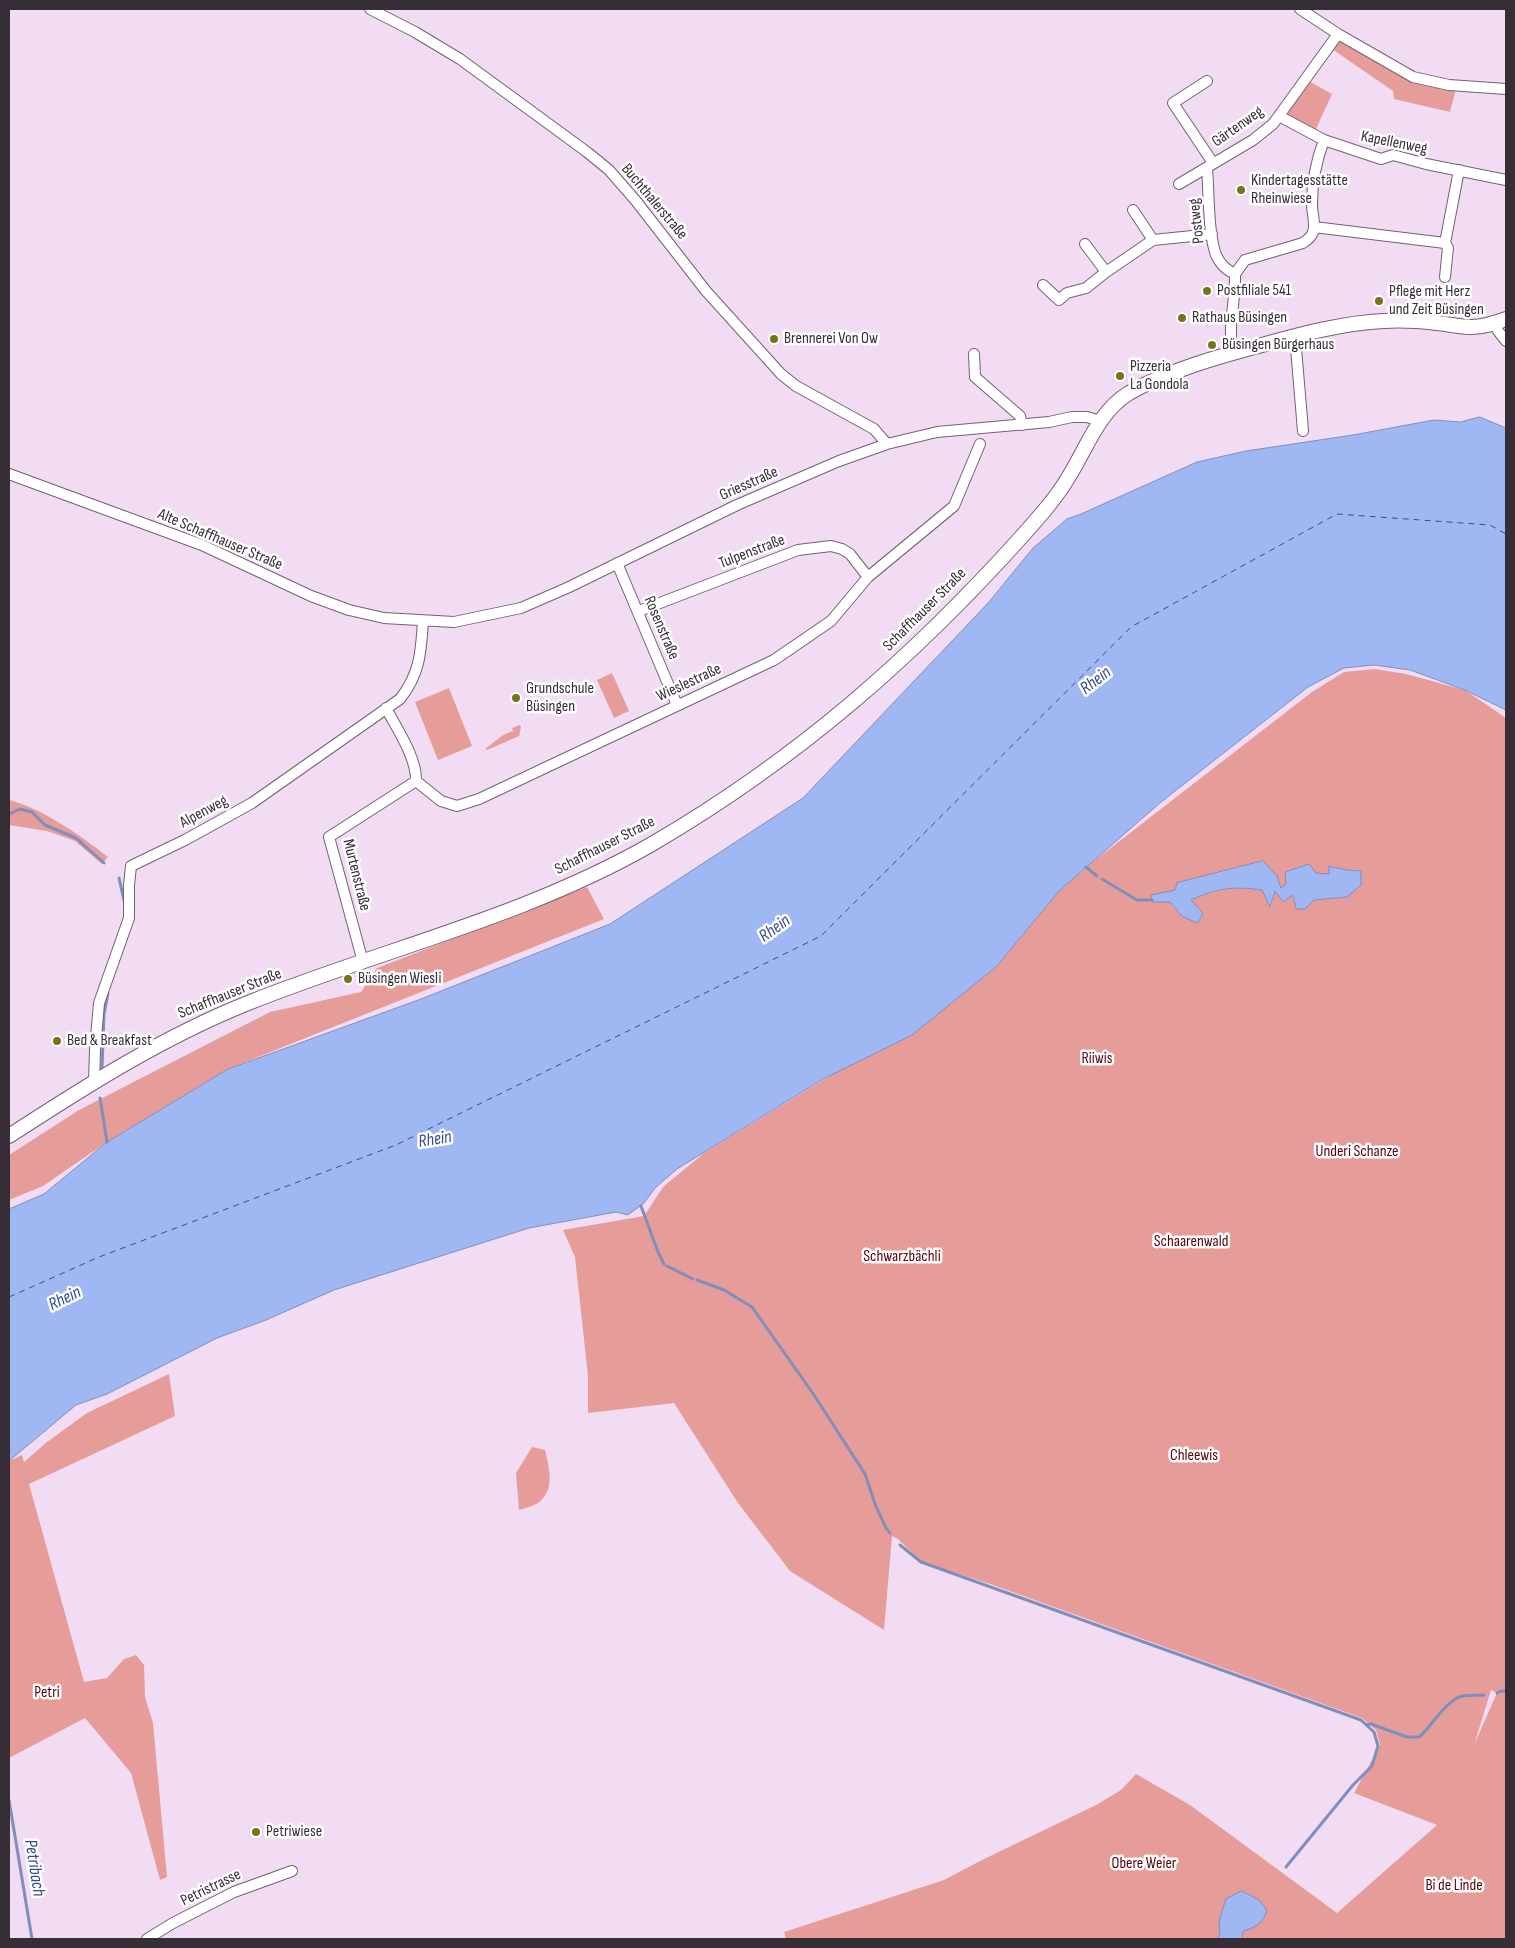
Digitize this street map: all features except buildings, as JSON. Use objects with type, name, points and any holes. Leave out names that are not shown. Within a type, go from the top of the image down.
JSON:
[{"type":"main road","name":"Schaffhauser Straße","points":[[9,1136],[94,1082],[185,1030],[248,1003],[511,911],[588,877],[645,848],[754,780],[846,710],[934,627],[1005,555],[1043,512],[1061,489],[1100,420],[1115,404],[1144,386],[1202,362],[1333,327],[1385,320],[1468,327],[1501,321]]},
{"type":"street","name":"Buchthalerstraße","points":[[370,9],[415,32],[460,59],[587,152],[608,170],[636,200],[706,291],[781,374],[796,386],[874,429],[887,444]]},
{"type":"street","points":[[1300,9],[1338,34],[1413,77],[1449,85],[1506,89]]},
{"type":"street","name":"Gärtenweg","points":[[1179,184],[1253,140],[1273,124],[1338,34]]},
{"type":"street","points":[[1207,81],[1174,103],[1210,165]]},
{"type":"street","name":"Kapellenweg","points":[[1279,116],[1324,140],[1381,159],[1393,155],[1426,164],[1506,180]]},
{"type":"street","points":[[1233,353],[1230,334],[1235,290],[1234,274],[1245,260],[1308,240],[1313,234],[1312,184],[1318,155],[1324,140]]},
{"type":"street","name":"Postweg","points":[[1210,165],[1212,234],[1216,255],[1226,270],[1234,274]]},
{"type":"street","points":[[1444,243],[1459,170]]},
{"type":"street","points":[[1133,210],[1153,240]]},
{"type":"street","points":[[1314,227],[1444,243],[1448,248],[1445,277]]},
{"type":"street","points":[[1043,285],[1059,300],[1067,293],[1086,288],[1153,240],[1212,234]]},
{"type":"street","points":[[1085,244],[1106,272]]},
{"type":"street","points":[[1501,321],[1498,331],[1506,340]]},
{"type":"street","points":[[1295,336],[1303,431]]},
{"type":"street","points":[[974,354],[975,377],[1020,416],[1022,425]]},
{"type":"street","name":"Griesstraße","points":[[423,621],[454,622],[521,608],[567,588],[746,502],[839,461],[887,444],[937,432],[1049,422],[1080,416],[1100,420]]},
{"type":"street","name":"Wieslestraße","points":[[416,781],[441,801],[457,806],[479,799],[774,660],[831,621],[868,577],[954,506],[980,444]]},
{"type":"street","name":"Alte Schaffhauser Straße","points":[[9,474],[202,545],[311,596],[349,610],[384,618],[423,621]]},
{"type":"street","name":"Tulpenstraße","points":[[638,611],[798,550],[831,546],[842,549],[850,554],[868,577]]},
{"type":"street","name":"Rosenstraße","points":[[617,563],[677,705]]},
{"type":"street","name":"Alpenweg","points":[[94,1082],[99,1003],[129,918],[131,866],[185,840],[245,807],[400,699],[411,686],[414,678],[421,649],[423,621]]},
{"type":"street","points":[[386,708],[401,735],[417,771],[416,781]]},
{"type":"street","name":"Murtenstraße","points":[[363,962],[329,837],[416,781]]},
{"type":"street","name":"Petristrasse","points":[[148,1939],[173,1923],[234,1892],[292,1872]]},
{"type":"green space","points":[[1338,34],[1397,69],[1457,85],[1450,112],[1394,99],[1393,91],[1329,47]]},
{"type":"green space","points":[[1307,80],[1332,94],[1315,131],[1289,117],[1287,112]]},
{"type":"green space","name":"Schaarenwald","points":[[1375,669],[1406,674],[1465,690],[1506,718],[1506,1939],[786,1939],[784,1932],[944,1880],[1096,1805],[1121,1790],[1136,1774],[1190,1805],[1337,1913],[1437,1825],[1354,1793],[1380,1745],[1376,1730],[1362,1718],[990,1584],[921,1562],[898,1539],[892,1536],[884,1630],[790,1571],[738,1503],[674,1403],[588,1413],[588,1376],[575,1257],[563,1230],[644,1216],[663,1187],[704,1153],[836,1072],[905,1038],[996,967],[1059,891],[1086,867],[1312,692],[1344,672]],"holes":[[[1263,861],[1281,889],[1291,882],[1304,877],[1329,874],[1330,866],[1361,871],[1347,897],[1314,900],[1275,891],[1271,906],[1263,890],[1226,889],[1191,900],[1183,917],[1170,902],[1178,883]],[[1491,1690],[1497,1693],[1474,1745]]]},
{"type":"green space","points":[[612,673],[629,711],[614,718],[597,680]]},
{"type":"green space","points":[[449,688],[472,746],[438,760],[415,702]]},
{"type":"green space","points":[[520,725],[519,736],[487,750],[485,749],[503,735],[513,731],[512,728]]},
{"type":"green space","points":[[9,800],[35,809],[48,816],[108,857],[102,864],[75,841],[47,831],[9,825]]},
{"type":"green space","points":[[587,887],[604,919],[228,1069],[107,1142],[43,1186],[9,1200],[9,1155],[79,1110],[270,1012],[361,992],[377,968]]},
{"type":"green space","name":"Petri","points":[[169,1374],[175,1416],[29,1484],[84,1682],[107,1678],[124,1659],[136,1655],[144,1665],[145,1697],[153,1723],[167,1877],[160,1880],[131,1773],[85,1718],[9,1758],[9,1461],[22,1455],[24,1462],[47,1442],[87,1413]]},
{"type":"green space","points":[[532,1447],[545,1450],[550,1478],[549,1485],[544,1498],[538,1503],[519,1510],[516,1473]]},
{"type":"water","name":"Rhein","points":[[1480,417],[1506,428],[1506,710],[1465,690],[1410,670],[1374,665],[1344,668],[1308,687],[1161,802],[1059,891],[996,967],[912,1035],[823,1079],[677,1169],[655,1188],[644,1203],[628,1215],[616,1212],[529,1228],[334,1290],[266,1320],[217,1338],[107,1394],[76,1405],[9,1461],[9,1209],[44,1194],[107,1142],[228,1069],[421,999],[610,924],[803,798],[989,602],[1033,548],[1067,519],[1197,462],[1246,451],[1353,435],[1434,420],[1460,422]]},
{"type":"water","points":[[1263,861],[1277,876],[1281,888],[1286,884],[1285,872],[1309,864],[1316,873],[1329,874],[1329,866],[1361,871],[1361,885],[1347,897],[1314,900],[1305,909],[1296,909],[1293,895],[1283,902],[1275,891],[1270,907],[1262,890],[1226,889],[1191,900],[1203,913],[1198,923],[1183,917],[1170,902],[1152,902],[1151,895],[1175,890],[1177,883]]},
{"type":"water","points":[[1242,1891],[1259,1900],[1267,1910],[1264,1918],[1256,1926],[1243,1931],[1242,1939],[1218,1939],[1220,1933],[1219,1921],[1226,1899]]},
{"type":"waterway","points":[[9,814],[20,809],[32,812],[45,825],[76,838],[104,863]]},
{"type":"waterway","points":[[1086,867],[1097,876]]},
{"type":"waterway","points":[[119,878],[125,905]]},
{"type":"waterway","points":[[1102,879],[1137,900],[1152,900]]},
{"type":"waterway","points":[[102,1068],[104,1014],[108,993]]},
{"type":"waterway","points":[[100,1098],[107,1142]]},
{"type":"waterway","points":[[641,1206],[664,1264]]},
{"type":"waterway","points":[[667,1266],[693,1279]]},
{"type":"waterway","points":[[697,1280],[724,1290],[752,1307],[814,1395],[865,1474],[875,1504],[890,1533]]},
{"type":"waterway","points":[[900,1545],[921,1562],[1361,1720],[1374,1732],[1378,1746],[1372,1766],[1353,1785],[1286,1867]]},
{"type":"waterway","name":"Schwarzbächli","points":[[1497,1693],[1506,1691]]},
{"type":"waterway","points":[[1366,1725],[1371,1724],[1407,1737],[1419,1737],[1446,1706],[1457,1698],[1484,1695]]},
{"type":"waterway","name":"Petribach","points":[[9,1800],[32,1939]]},
{"type":"ferry route","points":[[9,1297],[99,1257],[396,1145],[821,936],[1131,627],[1337,514],[1490,525],[1506,534]]},
{"type":"place","name":"Kindertagesstätte Rheinwiese","points":[[1241,190]]},
{"type":"place","name":"Postfiliale 541","points":[[1207,291]]},
{"type":"place","name":"Pflege mit Herz und Zeit Büsingen","points":[[1379,301]]},
{"type":"place","name":"Rathaus Büsingen","points":[[1182,318]]},
{"type":"place","name":"Brennerei Von Ow","points":[[774,339]]},
{"type":"place","name":"Büsingen Bürgerhaus","points":[[1212,345]]},
{"type":"place","name":"Pizzeria La Gondola","points":[[1120,376]]},
{"type":"place","name":"Grundschule Büsingen","points":[[516,698]]},
{"type":"place","name":"Büsingen Wiesli","points":[[348,979]]},
{"type":"place","name":"Bed & Breakfast","points":[[57,1041]]},
{"type":"place","name":"Petriwiese","points":[[256,1832]]},
{"type":"park label","name":"Riiwis","points":[[1097,1059]]},
{"type":"park label","name":"Underi Schanze","points":[[1357,1152]]},
{"type":"park label","name":"Chleewis","points":[[1194,1456]]},
{"type":"park label","name":"Obere Weier","points":[[1144,1864]]},
{"type":"park label","name":"Bi de Linde","points":[[1454,1886]]}]
